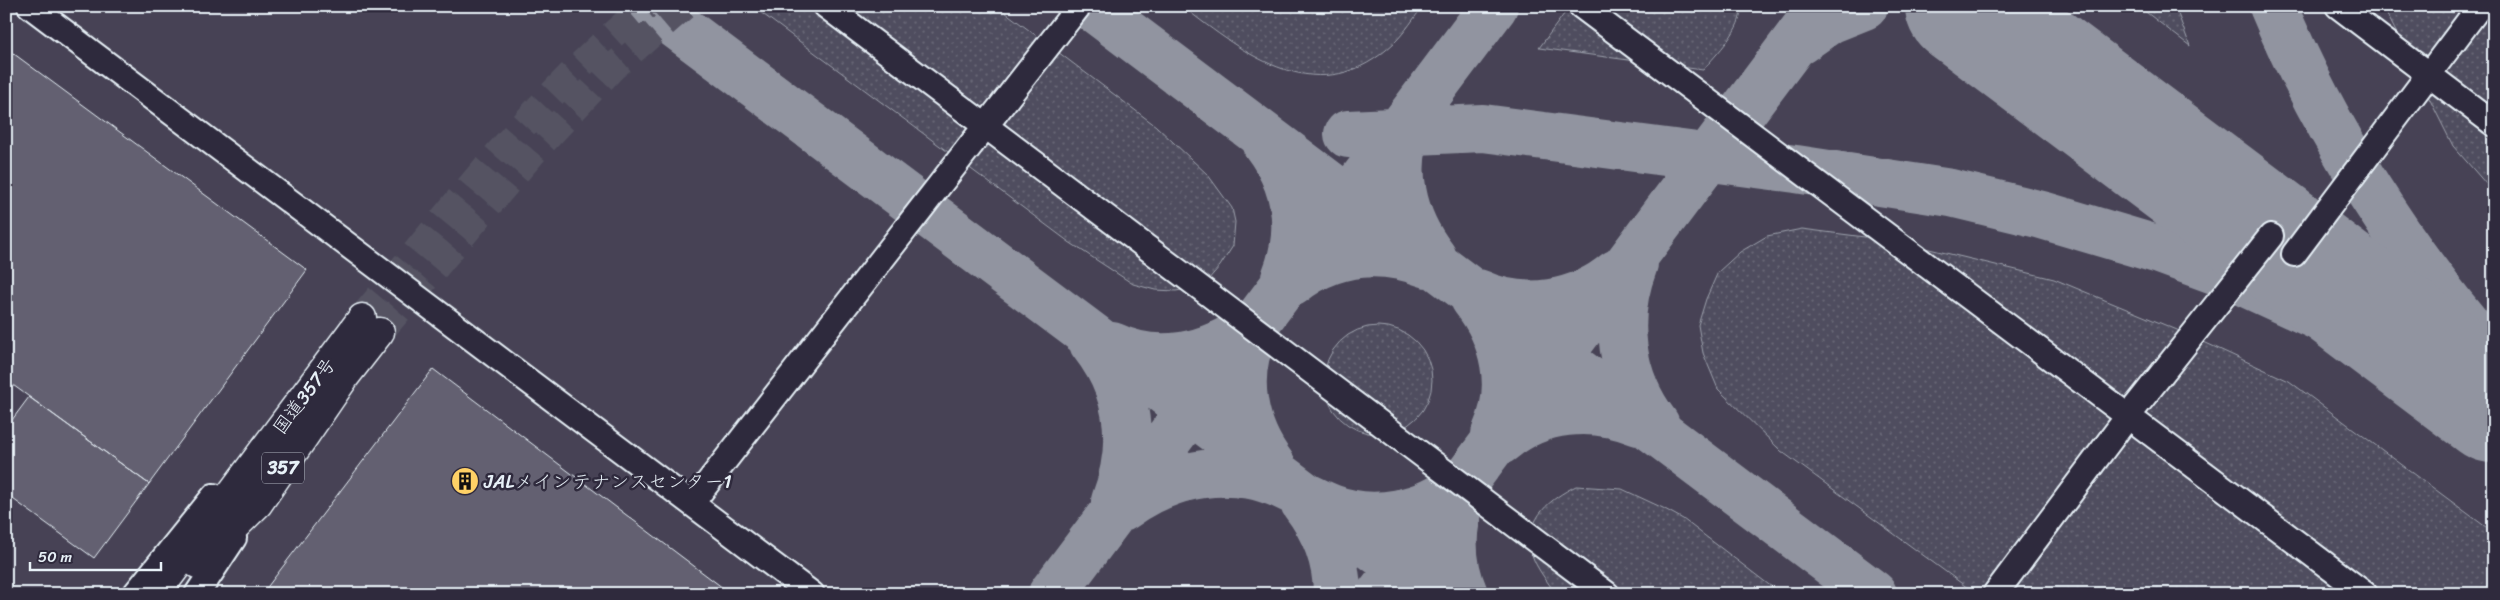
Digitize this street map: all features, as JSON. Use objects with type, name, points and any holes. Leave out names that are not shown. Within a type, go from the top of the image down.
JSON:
[{"type":"highway","name":"国道357号","points":[[156,594],[321,371],[371,325],[345,378],[258,504],[204,555],[174,594]]},
{"type":"street","points":[[30,6],[812,594]]},
{"type":"street","points":[[826,6],[1607,594]]},
{"type":"street","points":[[692,503],[1079,6]]},
{"type":"street","points":[[1582,6],[2365,594]]},
{"type":"street","points":[[2338,6],[2494,124]]},
{"type":"street","points":[[2294,254],[2480,6]]},
{"type":"street","points":[[1995,594],[2129,415],[2271,236]]},
{"type":"street","points":[[135,594],[188,527],[321,371]]},
{"type":"street","points":[[197,594],[258,504]]},
{"type":"shaded area","points":[[6,6],[2494,6],[2494,594],[6,594]]},
{"type":"shaded area","points":[[752,6],[997,6],[1156,126],[1208,175],[1232,208],[1235,222],[1233,246],[1207,281],[1193,288],[1176,291],[1155,290],[1133,284],[1069,242]]},
{"type":"shaded area","points":[[1182,6],[1423,6],[1395,42],[1367,63],[1339,74],[1312,75],[1284,69],[1258,58],[1206,25]]},
{"type":"shaded area","points":[[1570,6],[1741,6],[1741,15],[1734,32],[1703,70],[1539,48]]},
{"type":"shaded area","points":[[2138,6],[2175,6],[2190,46]]},
{"type":"shaded area","points":[[2383,6],[2494,6],[2494,193],[2453,146]]},
{"type":"shaded area","points":[[1802,229],[1896,241],[2054,279],[2182,332],[2289,381],[2494,533],[2494,594],[1976,594],[1781,451],[1718,389],[1703,353],[1698,325],[1706,299],[1718,272],[1740,252],[1767,236]]},
{"type":"shaded area","points":[[1378,326],[1399,330],[1416,342],[1428,359],[1432,380],[1428,401],[1416,418],[1399,430],[1378,434],[1357,430],[1340,418],[1328,401],[1324,380],[1328,359],[1340,342],[1357,330]]},
{"type":"shaded area","points":[[1576,486],[1622,489],[1663,508],[1683,519],[1781,594],[1556,594],[1532,556],[1531,538],[1533,528],[1542,511],[1557,497]]},
{"type":"building","points":[[6,48],[307,270],[149,484],[6,380]]},
{"type":"building","name":"JALメインテナンスセンター1","points":[[433,369],[731,594],[262,594]]},
{"type":"building","points":[[29,397],[149,484],[94,558],[6,494],[6,428]]},
{"type":"taxiway","points":[[651,6],[1436,594]]},
{"type":"taxiway","points":[[1091,6],[1873,594]]},
{"type":"taxiway","points":[[1052,594],[1494,6]]},
{"type":"taxiway","points":[[1381,593],[1822,6]]},
{"type":"taxiway","points":[[1799,41],[1829,20],[1864,6]]},
{"type":"taxiway","points":[[1953,6],[1975,15]]},
{"type":"taxiway","points":[[2273,6],[2317,100],[2369,190],[2429,277],[2494,357]]},
{"type":"taxiway","points":[[1412,120],[1401,156],[1403,192],[1407,210],[1414,227],[1433,258]]},
{"type":"taxiway","points":[[1348,134],[1483,128],[1796,169],[1951,193],[2042,215],[2160,250],[2228,275],[2396,352],[2494,406]]},
{"type":"taxiway","points":[[1265,142],[1284,174],[1294,207],[1294,242],[1285,278]]},
{"type":"taxiway","points":[[1291,283],[1323,264],[1357,254],[1392,255],[1428,264]]},
{"type":"taxiway","points":[[1634,264],[1627,285],[1624,306],[1622,327],[1624,348],[1634,388],[1656,425]]},
{"type":"taxiway","points":[[1478,293],[1514,303],[1550,303],[1586,293],[1617,273]]},
{"type":"taxiway","points":[[1474,298],[1485,313],[1493,329],[1504,363],[1505,399],[1495,434]]},
{"type":"taxiway","points":[[1112,346],[1129,353],[1147,356],[1183,356],[1201,352],[1218,345],[1249,327]]},
{"type":"taxiway","points":[[1254,332],[1244,367],[1244,402],[1254,435],[1272,466]]},
{"type":"taxiway","points":[[1093,343],[1115,380],[1122,399],[1126,419],[1126,459],[1115,501]]},
{"type":"taxiway","points":[[1500,441],[1532,421],[1549,415],[1567,412],[1603,413],[1639,422]]},
{"type":"taxiway","points":[[1122,508],[1167,483],[1183,478],[1216,473],[1234,473],[1262,477],[1331,508],[1347,513],[1364,515],[1381,515],[1415,509],[1431,503],[1459,484]]},
{"type":"taxiway","points":[[1464,594],[1456,568],[1454,541],[1457,514],[1465,488]]},
{"type":"taxiway","points":[[1304,502],[1318,523],[1328,545],[1335,569],[1337,594]]},
{"type":"runway","points":[[1964,6],[2494,404]]},
{"type":"tunnel","points":[[362,318],[497,155],[532,116],[606,41],[646,6]]},
{"type":"tunnel","points":[[380,332],[535,150],[612,68],[684,6]]},
{"type":"place","name":"JALメインテナンスセンター1","points":[[465,481]]}]
